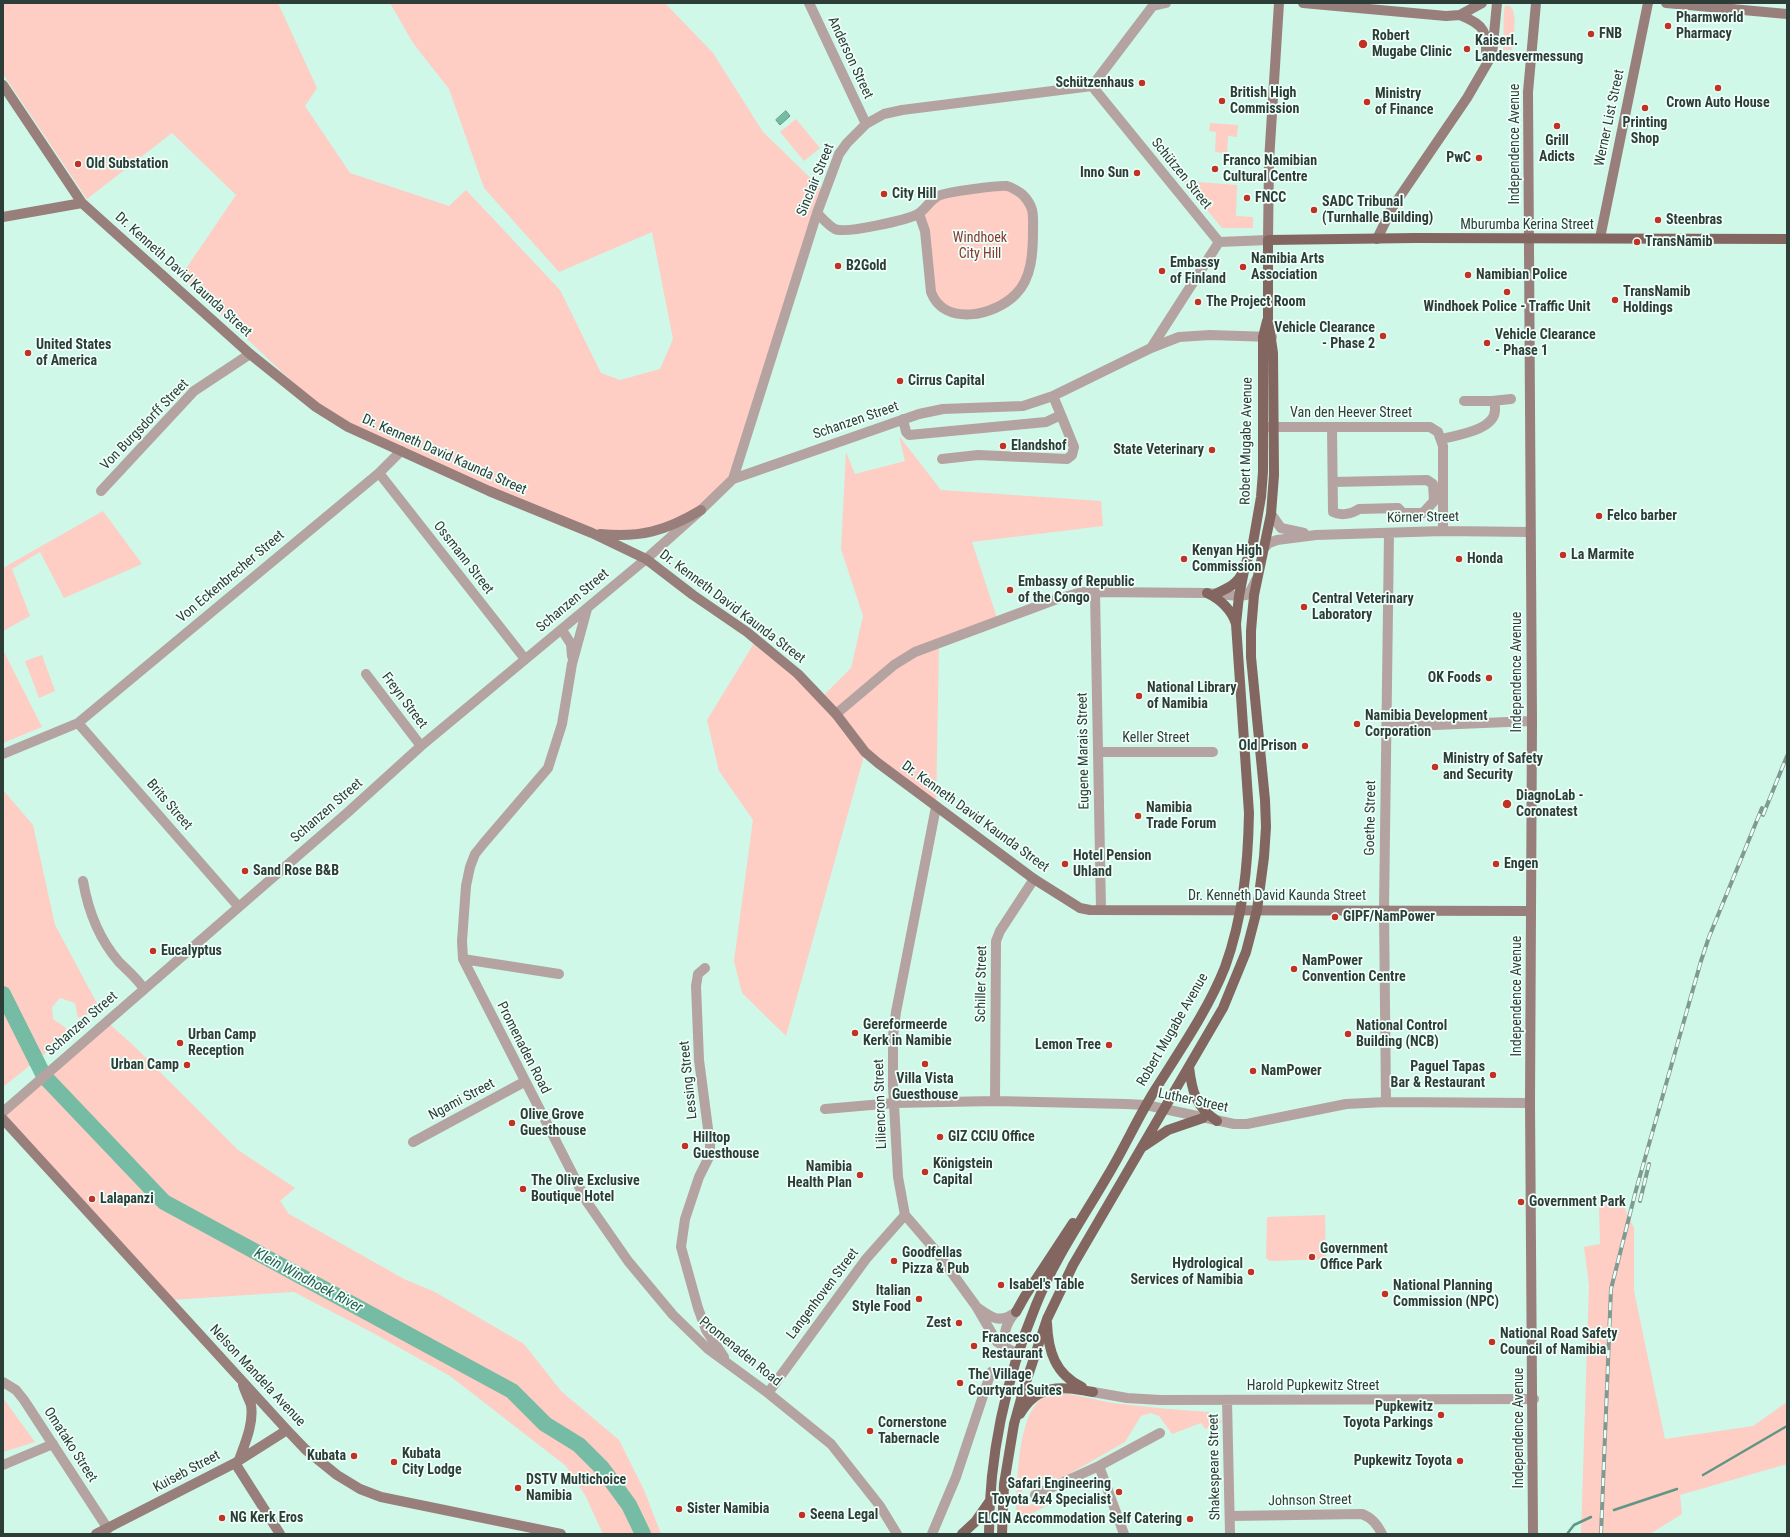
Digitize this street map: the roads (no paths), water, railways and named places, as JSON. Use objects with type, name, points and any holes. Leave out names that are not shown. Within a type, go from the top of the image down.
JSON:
[{"type":"main road","name":"Mburumba Kerina Street","points":[[1268,240],[1529,240],[1600,238],[1787,239]]},
{"type":"main road","name":"Robert Mugabe Avenue","points":[[989,1534],[989,1502],[996,1437],[1019,1353],[1036,1304],[1146,1105],[1199,1018],[1226,962],[1241,910],[1248,842],[1249,813],[1236,624],[1239,596],[1245,566],[1253,543],[1261,497],[1268,319],[1268,240]]},
{"type":"main road","name":"Robert Mugabe Avenue","points":[[1002,1534],[1004,1484],[1014,1424],[1034,1356],[1047,1319],[1073,1265],[1223,1008],[1246,952],[1256,910],[1264,857],[1266,827],[1252,657],[1253,610],[1256,580],[1270,514],[1274,475],[1274,426],[1267,337]]},
{"type":"main road","points":[[1211,594],[1224,590],[1240,579],[1245,566]]},
{"type":"main road","points":[[1211,594],[1223,603],[1232,614],[1236,624]]},
{"type":"main road","points":[[1189,1067],[1191,1089],[1199,1104],[1217,1121]]},
{"type":"main road","points":[[1141,1148],[1168,1130],[1202,1118]]},
{"type":"main road","points":[[1016,1312],[1078,1215],[1102,1174],[1114,1165]]},
{"type":"main road","points":[[1047,1319],[1048,1340],[1055,1361],[1070,1381],[1093,1392]]},
{"type":"main road","points":[[1014,1424],[1030,1400],[1041,1392],[1053,1388],[1093,1392]]},
{"type":"main road","points":[[962,1534],[975,1522],[989,1502]]},
{"type":"street","name":"Anderson Street","points":[[809,3],[866,124]]},
{"type":"street","points":[[1092,86],[1154,5],[1166,3]]},
{"type":"street","name":"Robert Mugabe Avenue","points":[[1268,240],[1269,161],[1279,3]]},
{"type":"street","points":[[1303,3],[1372,6],[1433,15],[1460,15],[1481,26],[1484,31],[1486,40],[1486,66]]},
{"type":"street","points":[[1460,15],[1482,3]]},
{"type":"street","points":[[1377,239],[1394,204],[1467,98],[1492,55],[1497,3]]},
{"type":"street","name":"Independence Avenue","points":[[1533,1534],[1534,1399],[1531,1296],[1530,1103],[1532,721],[1528,92],[1536,3]]},
{"type":"street","name":"Werner List Street","points":[[1600,238],[1648,3]]},
{"type":"street","points":[[1666,3],[1787,14]]},
{"type":"street","name":"Dr. Kenneth David Kaunda Street","points":[[3,85],[82,203],[250,354],[332,418],[348,427],[488,491],[592,533],[646,559],[693,595],[751,635],[798,674],[836,714],[865,752],[936,807],[1034,879],[1080,908],[1101,910],[1531,911]]},
{"type":"street","name":"Sinclair Street","points":[[733,479],[816,213],[839,154],[847,143],[866,124],[884,114],[902,110],[1092,86]]},
{"type":"street","name":"Schützen Street","points":[[1092,86],[1218,242]]},
{"type":"street","points":[[816,213],[835,229],[852,231],[919,214],[938,196],[958,191],[1007,186],[1022,194],[1032,207],[1033,255],[1023,283],[1017,294],[1003,304],[976,313],[958,315],[948,312],[940,306],[934,300],[931,292],[924,232],[919,214]]},
{"type":"street","points":[[3,217],[82,203]]},
{"type":"street","points":[[1152,348],[1218,242],[1268,240]]},
{"type":"street","name":"Schanzen Street","points":[[3,1112],[238,906],[347,813],[421,746],[646,559],[733,479],[903,419],[943,409],[1023,406],[1053,396],[1152,348],[1179,337],[1210,335],[1267,337]]},
{"type":"street","name":"Von Burgsdorff Street","points":[[101,491],[194,391],[250,354]]},
{"type":"street","points":[[942,459],[978,455],[1070,458],[1074,447],[1053,396]]},
{"type":"street","points":[[1464,401],[1511,399]]},
{"type":"street","points":[[1443,531],[1440,435],[1476,430],[1491,421],[1495,415],[1494,403],[1492,401]]},
{"type":"street","points":[[903,419],[906,432],[909,435],[1046,422],[1061,415]]},
{"type":"street","points":[[1332,426],[1332,482],[1332,509],[1333,512],[1336,514],[1354,513],[1359,509],[1398,508],[1403,513],[1422,513],[1434,501],[1434,484],[1427,480],[1332,482]]},
{"type":"street","name":"Van den Heever Street","points":[[1263,427],[1430,427],[1440,435]]},
{"type":"street","name":"Von Eckenbrecher Street","points":[[3,754],[78,723],[379,473],[401,451]]},
{"type":"street","name":"Ossmann Street","points":[[379,473],[525,659]]},
{"type":"street","points":[[592,533],[623,537],[647,534],[680,523],[701,510]]},
{"type":"street","name":"Körner Street","points":[[1270,514],[1281,528],[1316,535]]},
{"type":"street","name":"Körner Street","points":[[1262,550],[1269,543],[1277,540],[1316,535],[1443,531],[1530,532]]},
{"type":"street","name":"Goethe Street","points":[[1386,1102],[1384,910],[1389,533]]},
{"type":"street","points":[[836,714],[894,665],[915,652],[1057,599],[1082,592],[1211,594],[1239,596],[1246,595],[1251,590],[1256,580]]},
{"type":"street","name":"Eugene Marais Street","points":[[1096,592],[1101,910]]},
{"type":"street","name":"Promenaden Road","points":[[587,609],[572,664],[562,724],[548,768],[475,854],[470,868],[464,908],[463,958],[576,1183],[628,1261],[673,1315],[708,1349],[768,1393],[831,1444],[880,1506],[897,1534]]},
{"type":"street","name":"Promenaden Road","points":[[562,630],[572,644],[572,664]]},
{"type":"street","name":"Freyn Street","points":[[366,674],[421,746]]},
{"type":"street","points":[[1386,728],[1532,721]]},
{"type":"street","name":"Brits Street","points":[[78,723],[238,906]]},
{"type":"street","name":"Keller Street","points":[[1099,752],[1213,752]]},
{"type":"street","name":"Liliencron Street","points":[[905,1215],[898,1177],[894,1103],[893,1054],[896,1012],[936,807]]},
{"type":"street","name":"Schiller Street","points":[[995,1101],[996,941],[1000,931],[1034,879]]},
{"type":"street","points":[[83,881],[87,903],[98,929],[118,961],[137,978],[144,989]]},
{"type":"street","points":[[463,958],[559,974]]},
{"type":"street","name":"Lessing Street","points":[[705,968],[698,974],[696,986],[699,1060],[710,1144],[710,1155],[699,1177],[685,1219],[681,1247],[688,1280],[706,1330],[731,1366]]},
{"type":"street","name":"Ngami Street","points":[[413,1142],[524,1082]]},
{"type":"street","name":"Luther Street","points":[[825,1109],[894,1103],[995,1101],[1146,1105],[1217,1121],[1234,1124],[1247,1124],[1346,1104],[1386,1102],[1530,1103]]},
{"type":"street","name":"Nelson Mandela Avenue","points":[[3,1119],[287,1430],[306,1450],[337,1475],[360,1488],[381,1497],[561,1534]]},
{"type":"street","points":[[905,1215],[936,1251],[976,1306],[998,1342],[1006,1349],[1034,1356]]},
{"type":"street","name":"Langenhoven Street","points":[[768,1393],[866,1259],[905,1215]]},
{"type":"street","points":[[976,1306],[988,1315],[1001,1319],[1008,1318],[1016,1312]]},
{"type":"street","points":[[1006,1349],[1004,1340],[1005,1329],[1007,1322],[1016,1312]]},
{"type":"street","points":[[932,1534],[958,1470],[991,1372]]},
{"type":"street","points":[[241,1379],[251,1406],[251,1417],[249,1429],[237,1461],[280,1534]]},
{"type":"street","name":"Omatako Street","points":[[3,1382],[16,1390],[53,1444],[108,1530]]},
{"type":"street","name":"Harold Pupkewitz Street","points":[[1093,1392],[1134,1399],[1534,1399]]},
{"type":"street","name":"Shakespeare Street","points":[[1227,1400],[1230,1534]]},
{"type":"street","name":"Kuiseb Street","points":[[96,1534],[108,1530],[237,1461],[287,1430]]},
{"type":"street","points":[[1035,1495],[1099,1466],[1160,1433]]},
{"type":"street","points":[[3,1465],[53,1444]]},
{"type":"street","points":[[1099,1466],[1124,1534]]},
{"type":"street","name":"Johnson Street","points":[[1230,1516],[1362,1514],[1370,1517],[1376,1523],[1382,1534]]},
{"type":"waterway","name":"Klein Windhoek River","points":[[3,994],[44,1076],[164,1202],[512,1391],[545,1424],[579,1445],[602,1468],[629,1505],[643,1534]]},
{"type":"waterway","points":[[1703,1475],[1787,1426]]},
{"type":"waterway","points":[[1614,1510],[1677,1489]]},
{"type":"waterway","points":[[1567,1534],[1574,1525],[1591,1517]]},
{"type":"railway","points":[[1763,815],[1787,756]]},
{"type":"railway","points":[[1601,1534],[1611,1289],[1636,1190],[1701,961],[1709,937],[1762,808]]},
{"type":"railway","points":[[1640,1201],[1649,1164]]},
{"type":"place","name":"Pharmworld Pharmacy","points":[[1668,26]]},
{"type":"place","name":"FNB","points":[[1591,34]]},
{"type":"place","name":"Robert Mugabe Clinic","points":[[1363,44]]},
{"type":"place","name":"Kaiserl. Landesvermessung","points":[[1467,49]]},
{"type":"place","name":"Schützenhaus","points":[[1142,83]]},
{"type":"place","name":"Crown Auto House","points":[[1718,88]]},
{"type":"place","name":"British High Commission","points":[[1222,101]]},
{"type":"place","name":"Ministry of Finance","points":[[1367,102]]},
{"type":"place","name":"Printing Shop","points":[[1645,108]]},
{"type":"place","name":"Grill Adicts","points":[[1557,126]]},
{"type":"place","name":"PwC","points":[[1479,158]]},
{"type":"place","name":"Old Substation","points":[[78,164]]},
{"type":"place","name":"Franco Namibian Cultural Centre","points":[[1215,169]]},
{"type":"place","name":"Inno Sun","points":[[1137,173]]},
{"type":"place","name":"City Hill","points":[[884,194]]},
{"type":"place","name":"FNCC","points":[[1247,198]]},
{"type":"place","name":"SADC Tribunal (Turnhalle Building)","points":[[1314,210]]},
{"type":"place","name":"Steenbras","points":[[1658,220]]},
{"type":"place","name":"TransNamib","points":[[1637,242]]},
{"type":"place","name":"B2Gold","points":[[838,266]]},
{"type":"place","name":"Namibia Arts Association","points":[[1243,267]]},
{"type":"place","name":"Embassy of Finland","points":[[1162,271]]},
{"type":"place","name":"Namibian Police","points":[[1468,275]]},
{"type":"place","name":"Windhoek Police - Traffic Unit","points":[[1507,292]]},
{"type":"place","name":"TransNamib Holdings","points":[[1615,300]]},
{"type":"place","name":"The Project Room","points":[[1198,302]]},
{"type":"place","name":"Vehicle Clearance - Phase 2","points":[[1383,336]]},
{"type":"place","name":"Vehicle Clearance - Phase 1","points":[[1487,343]]},
{"type":"place","name":"United States of America","points":[[28,353]]},
{"type":"place","name":"Cirrus Capital","points":[[900,381]]},
{"type":"place","name":"Elandshof","points":[[1003,446]]},
{"type":"place","name":"State Veterinary","points":[[1212,450]]},
{"type":"place","name":"Felco barber","points":[[1599,516]]},
{"type":"place","name":"La Marmite","points":[[1563,555]]},
{"type":"place","name":"Kenyan High Commission","points":[[1184,559]]},
{"type":"place","name":"Honda","points":[[1459,559]]},
{"type":"place","name":"Embassy of Republic of the Congo","points":[[1010,590]]},
{"type":"place","name":"Central Veterinary Laboratory","points":[[1304,607]]},
{"type":"place","name":"OK Foods","points":[[1489,678]]},
{"type":"place","name":"National Library of Namibia","points":[[1139,696]]},
{"type":"place","name":"Namibia Development Corporation","points":[[1357,724]]},
{"type":"place","name":"Old Prison","points":[[1305,746]]},
{"type":"place","name":"Ministry of Safety and Security","points":[[1435,767]]},
{"type":"place","name":"DiagnoLab - Coronatest","points":[[1507,804]]},
{"type":"place","name":"Namibia Trade Forum","points":[[1138,816]]},
{"type":"place","name":"Hotel Pension Uhland","points":[[1065,864]]},
{"type":"place","name":"Engen","points":[[1496,864]]},
{"type":"place","name":"Sand Rose B&B","points":[[245,871]]},
{"type":"place","name":"GIPF/NamPower","points":[[1335,917]]},
{"type":"place","name":"Eucalyptus","points":[[153,951]]},
{"type":"place","name":"NamPower Convention Centre","points":[[1294,969]]},
{"type":"place","name":"Gereformeerde Kerk in Namibie","points":[[855,1033]]},
{"type":"place","name":"National Control Building (NCB)","points":[[1348,1034]]},
{"type":"place","name":"Urban Camp Reception","points":[[180,1043]]},
{"type":"place","name":"Lemon Tree","points":[[1109,1045]]},
{"type":"place","name":"Villa Vista Guesthouse","points":[[925,1064]]},
{"type":"place","name":"Urban Camp","points":[[187,1065]]},
{"type":"place","name":"NamPower","points":[[1253,1071]]},
{"type":"place","name":"Paguel Tapas Bar & Restaurant","points":[[1493,1075]]},
{"type":"place","name":"Olive Grove Guesthouse","points":[[512,1123]]},
{"type":"place","name":"GIZ CCIU Office","points":[[940,1137]]},
{"type":"place","name":"Hilltop Guesthouse","points":[[685,1146]]},
{"type":"place","name":"Königstein Capital","points":[[925,1172]]},
{"type":"place","name":"Namibia Health Plan","points":[[860,1175]]},
{"type":"place","name":"The Olive Exclusive Boutique Hotel","points":[[523,1189]]},
{"type":"place","name":"Lalapanzi","points":[[92,1199]]},
{"type":"place","name":"Government Park","points":[[1521,1202]]},
{"type":"place","name":"Government Office Park","points":[[1312,1257]]},
{"type":"place","name":"Goodfellas Pizza & Pub","points":[[894,1261]]},
{"type":"place","name":"Hydrological Services of Namibia","points":[[1251,1272]]},
{"type":"place","name":"Isabel's Table","points":[[1001,1285]]},
{"type":"place","name":"National Planning Commission (NPC)","points":[[1385,1294]]},
{"type":"place","name":"Italian Style Food","points":[[919,1299]]},
{"type":"place","name":"Zest","points":[[959,1323]]},
{"type":"place","name":"National Road Safety Council of Namibia","points":[[1492,1342]]},
{"type":"place","name":"Francesco Restaurant","points":[[974,1346]]},
{"type":"place","name":"The Village Courtyard Suites","points":[[960,1383]]},
{"type":"place","name":"Pupkewitz Toyota Parkings","points":[[1441,1415]]},
{"type":"place","name":"Cornerstone Tabernacle","points":[[870,1431]]},
{"type":"place","name":"Kubata","points":[[354,1456]]},
{"type":"place","name":"Pupkewitz Toyota","points":[[1460,1461]]},
{"type":"place","name":"Kubata City Lodge","points":[[394,1462]]},
{"type":"place","name":"DSTV Multichoice Namibia","points":[[518,1488]]},
{"type":"place","name":"Safari Engineering Toyota 4x4 Specialist","points":[[1119,1492]]},
{"type":"place","name":"Sister Namibia","points":[[679,1509]]},
{"type":"place","name":"Seena Legal","points":[[802,1515]]},
{"type":"place","name":"NG Kerk Eros","points":[[222,1518]]},
{"type":"place","name":"ELCIN Accommodation Self Catering","points":[[1190,1519]]},
{"type":"park label","name":"Windhoek City Hill","points":[[980,246]]}]
